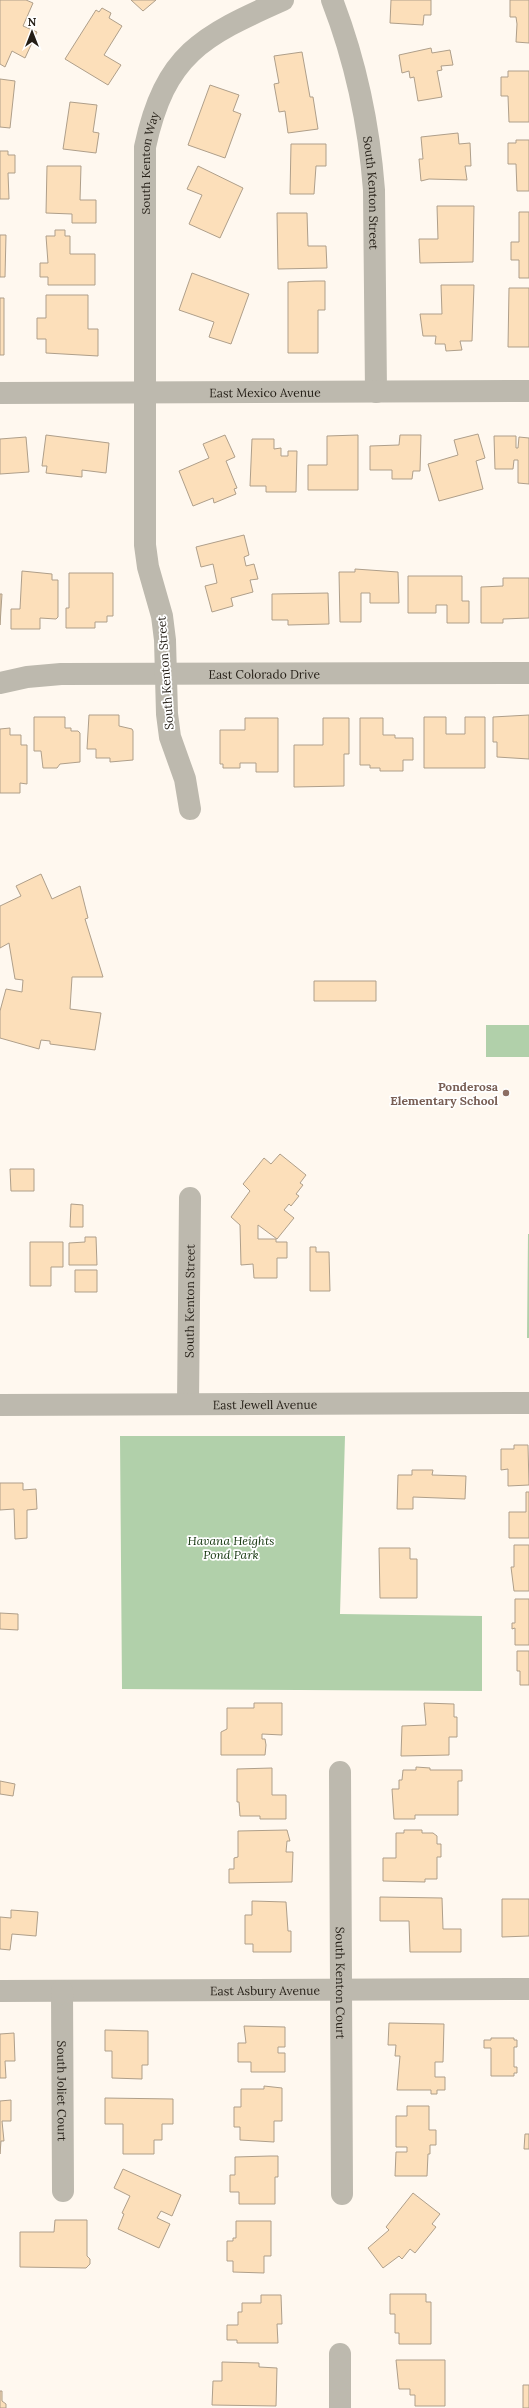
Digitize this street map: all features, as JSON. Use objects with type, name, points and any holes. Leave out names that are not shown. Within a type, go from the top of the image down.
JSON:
[{"type":"street","name":"South Kenton Way","points":[[146,392],[144,163],[145,147],[152,115],[161,92],[179,65],[201,42],[229,24],[284,0]]},
{"type":"street","name":"South Kenton Street","points":[[332,0],[354,64],[372,158],[374,190],[376,392]]},
{"type":"street","name":"East Mexico Avenue","points":[[0,393],[529,391]]},
{"type":"street","name":"South Kenton Street","points":[[146,392],[145,545],[148,567],[162,616],[165,640],[167,714],[170,737],[185,780],[190,809]]},
{"type":"street","name":"East Colorado Drive","points":[[0,683],[27,677],[61,674],[529,673]]},
{"type":"street","name":"South Kenton Street","points":[[188,1404],[190,1198]]},
{"type":"street","name":"East Jewell Avenue","points":[[0,1405],[529,1402]]},
{"type":"street","name":"South Kenton Court","points":[[340,1772],[342,2194]]},
{"type":"street","name":"East Asbury Avenue","points":[[0,1991],[529,1989]]},
{"type":"street","name":"South Joliet Court","points":[[62,1991],[63,2191]]},
{"type":"street","points":[[340,2354],[340,2408]]},
{"type":"green space","points":[[486,1025],[529,1025],[529,1057],[486,1057]]},
{"type":"green space","points":[[528,1234],[529,1338],[527,1338]]},
{"type":"green space","name":"Havana Heights Pond Park","points":[[120,1436],[345,1436],[340,1614],[482,1616],[482,1691],[122,1689]]},
{"type":"building","points":[[0,0],[26,0],[33,3],[23,26],[37,32],[25,58],[12,51],[5,67],[0,64]]},
{"type":"building","points":[[131,0],[156,0],[143,11]]},
{"type":"building","points":[[391,0],[431,0],[431,15],[424,15],[423,25],[390,23]]},
{"type":"building","points":[[510,0],[529,0],[529,43],[516,42],[516,17],[510,17]]},
{"type":"building","points":[[102,8],[111,13],[109,18],[122,26],[104,55],[121,65],[108,85],[65,59],[96,10],[99,12]]},
{"type":"building","points":[[431,48],[432,53],[450,50],[453,65],[441,66],[442,70],[437,71],[442,97],[418,101],[414,77],[410,78],[409,71],[402,73],[399,55]]},
{"type":"building","points":[[302,52],[310,97],[313,97],[318,129],[288,133],[285,111],[279,112],[274,84],[279,83],[274,56]]},
{"type":"building","points":[[508,71],[529,71],[529,122],[509,122],[508,96],[501,96],[501,77],[508,77]]},
{"type":"building","points":[[0,79],[15,81],[10,128],[0,127]]},
{"type":"building","points":[[210,85],[239,95],[233,111],[241,114],[225,158],[188,145]]},
{"type":"building","points":[[70,102],[97,105],[93,132],[99,133],[96,153],[63,149]]},
{"type":"building","points":[[458,133],[459,144],[470,143],[471,166],[465,166],[467,180],[429,179],[421,181],[419,159],[423,159],[421,137]]},
{"type":"building","points":[[516,140],[529,140],[529,191],[517,191],[516,164],[508,164],[508,143],[516,143]]},
{"type":"building","points":[[291,144],[326,144],[326,166],[316,166],[314,194],[290,194]]},
{"type":"building","points":[[0,151],[8,151],[8,155],[15,155],[15,173],[8,173],[9,199],[0,199]]},
{"type":"building","points":[[47,166],[81,166],[80,200],[96,200],[96,223],[72,223],[72,214],[46,213]]},
{"type":"building","points":[[198,166],[243,188],[220,238],[189,224],[202,195],[187,189]]},
{"type":"building","points":[[437,206],[474,206],[473,262],[420,263],[419,239],[438,239]]},
{"type":"building","points":[[519,212],[529,212],[529,278],[519,278],[519,260],[511,260],[511,242],[519,242]]},
{"type":"building","points":[[277,213],[307,213],[308,246],[326,246],[327,268],[278,269]]},
{"type":"building","points":[[55,230],[65,230],[65,236],[70,236],[70,254],[95,254],[95,285],[48,285],[48,277],[40,277],[40,263],[48,263],[46,236],[55,236]]},
{"type":"building","points":[[0,235],[6,235],[5,277],[0,277]]},
{"type":"building","points":[[192,273],[249,294],[231,344],[209,337],[214,322],[179,310]]},
{"type":"building","points":[[325,281],[325,310],[318,310],[318,353],[288,353],[288,282]]},
{"type":"building","points":[[441,285],[474,285],[472,341],[460,341],[462,350],[446,351],[445,344],[435,344],[436,336],[423,336],[420,314],[442,314]]},
{"type":"building","points":[[509,288],[529,288],[529,347],[508,347]]},
{"type":"building","points":[[46,295],[88,295],[88,329],[98,329],[98,356],[46,353],[46,339],[37,339],[37,318],[46,318]]},
{"type":"building","points":[[0,298],[4,298],[4,355],[0,355]]},
{"type":"building","points":[[478,434],[485,458],[476,461],[483,489],[439,501],[428,464],[458,455],[454,440]]},
{"type":"building","points":[[46,435],[109,443],[106,473],[82,470],[82,477],[46,473],[47,466],[42,466]]},
{"type":"building","points":[[225,435],[235,457],[226,461],[237,488],[234,489],[236,494],[214,503],[213,498],[193,506],[179,471],[209,458],[203,444]]},
{"type":"building","points":[[358,435],[358,490],[308,490],[308,465],[327,465],[327,436]]},
{"type":"building","points":[[400,435],[421,435],[420,471],[413,471],[412,479],[392,479],[392,470],[370,470],[370,446],[399,445]]},
{"type":"building","points":[[494,436],[516,436],[516,448],[518,448],[519,437],[529,438],[529,484],[518,483],[518,460],[514,460],[513,469],[495,469]]},
{"type":"building","points":[[26,437],[29,472],[0,474],[0,439]]},
{"type":"building","points":[[252,439],[274,439],[274,449],[281,448],[281,456],[288,456],[288,451],[297,451],[296,492],[266,492],[266,486],[250,486]]},
{"type":"building","points":[[244,535],[249,555],[244,557],[246,566],[254,564],[258,579],[250,580],[253,592],[231,598],[233,606],[212,612],[205,586],[217,583],[213,564],[201,567],[196,547]]},
{"type":"building","points":[[355,569],[398,572],[399,603],[370,603],[370,593],[361,593],[361,622],[340,622],[339,572],[355,572]]},
{"type":"building","points":[[22,571],[52,574],[52,580],[58,580],[58,617],[56,619],[40,618],[40,629],[11,629],[11,609],[20,609]]},
{"type":"building","points":[[69,573],[113,573],[113,616],[107,616],[107,622],[95,622],[95,628],[66,628],[66,608],[69,608]]},
{"type":"building","points":[[408,576],[462,576],[462,601],[469,601],[469,623],[447,623],[447,605],[436,605],[436,613],[408,613]]},
{"type":"building","points":[[503,578],[529,578],[529,618],[503,619],[503,623],[481,623],[481,587],[503,586]]},
{"type":"building","points":[[328,593],[329,624],[288,625],[288,620],[272,620],[272,594]]},
{"type":"building","points":[[0,594],[2,594],[0,625]]},
{"type":"building","points":[[89,715],[119,715],[119,726],[132,729],[133,731],[133,760],[110,762],[110,758],[96,758],[96,749],[87,749]]},
{"type":"building","points":[[529,715],[529,759],[497,757],[497,742],[493,742],[493,717]]},
{"type":"building","points":[[34,717],[65,717],[65,728],[71,728],[71,731],[78,731],[80,733],[80,762],[60,764],[57,768],[43,768],[41,751],[34,751]]},
{"type":"building","points":[[424,717],[446,717],[446,734],[465,734],[465,717],[485,717],[485,768],[424,768]]},
{"type":"building","points":[[245,718],[278,718],[278,772],[256,772],[256,763],[240,763],[240,768],[223,768],[223,764],[220,764],[220,730],[245,730]]},
{"type":"building","points":[[323,718],[349,718],[349,754],[344,754],[344,786],[294,787],[294,745],[323,745]]},
{"type":"building","points":[[360,718],[383,718],[383,735],[395,735],[395,738],[413,738],[413,760],[403,760],[403,771],[380,771],[380,768],[370,768],[370,765],[360,765]]},
{"type":"building","points":[[10,728],[10,735],[21,735],[21,745],[27,745],[27,784],[20,783],[20,793],[0,793],[0,729]]},
{"type":"building","points":[[41,874],[52,899],[80,886],[88,918],[85,919],[103,977],[72,977],[70,1009],[101,1013],[95,1050],[50,1044],[50,1041],[41,1040],[39,1049],[0,1038],[0,1011],[6,989],[22,992],[23,980],[15,979],[9,943],[0,948],[0,906],[21,896],[16,886]]},
{"type":"building","points":[[314,981],[376,981],[376,1001],[314,1001]]},
{"type":"building","points":[[280,1154],[306,1175],[300,1183],[303,1185],[296,1194],[299,1196],[291,1206],[289,1204],[284,1210],[294,1218],[277,1239],[258,1225],[258,1239],[276,1239],[276,1242],[287,1242],[287,1258],[277,1258],[277,1278],[254,1278],[253,1264],[241,1265],[240,1225],[231,1217],[250,1191],[243,1184],[264,1158],[271,1164]]},
{"type":"building","points":[[10,1169],[34,1169],[34,1191],[11,1191]]},
{"type":"building","points":[[71,1204],[83,1205],[83,1227],[70,1227]]},
{"type":"building","points":[[85,1237],[96,1237],[97,1265],[69,1265],[69,1243],[85,1242]]},
{"type":"building","points":[[30,1242],[63,1242],[63,1267],[51,1267],[51,1286],[30,1286]]},
{"type":"building","points":[[310,1247],[316,1247],[316,1252],[329,1252],[330,1291],[310,1291]]},
{"type":"building","points":[[75,1270],[97,1270],[97,1292],[75,1292]]},
{"type":"building","points":[[514,1445],[528,1445],[529,1485],[508,1486],[508,1469],[501,1470],[501,1449],[514,1449]]},
{"type":"building","points":[[412,1470],[433,1470],[432,1475],[466,1476],[465,1499],[413,1497],[413,1509],[397,1509],[398,1475],[412,1475]]},
{"type":"building","points":[[0,1483],[23,1483],[23,1490],[36,1489],[37,1509],[27,1510],[27,1538],[15,1539],[14,1509],[0,1510]]},
{"type":"building","points":[[526,1492],[529,1492],[529,1538],[509,1538],[509,1512],[526,1512]]},
{"type":"building","points":[[514,1545],[529,1545],[529,1591],[514,1591],[511,1567],[514,1567]]},
{"type":"building","points":[[379,1548],[410,1548],[410,1559],[417,1559],[417,1598],[380,1598]]},
{"type":"building","points":[[515,1599],[529,1599],[529,1645],[515,1645],[515,1628],[512,1629],[512,1623],[515,1623]]},
{"type":"building","points":[[0,1613],[18,1614],[18,1630],[0,1629]]},
{"type":"building","points":[[517,1651],[529,1651],[529,1685],[520,1685],[520,1671],[517,1671]]},
{"type":"building","points":[[254,1703],[282,1703],[282,1735],[262,1734],[262,1739],[265,1739],[266,1745],[265,1755],[221,1755],[221,1732],[227,1729],[227,1708],[254,1708]]},
{"type":"building","points":[[424,1703],[454,1704],[454,1717],[457,1717],[457,1737],[449,1737],[449,1755],[401,1756],[402,1726],[426,1725]]},
{"type":"building","points":[[416,1767],[430,1768],[430,1770],[462,1770],[462,1781],[458,1781],[458,1815],[415,1815],[415,1819],[394,1819],[392,1789],[399,1789],[399,1780],[402,1780],[403,1770],[416,1770]]},
{"type":"building","points":[[272,1768],[272,1795],[286,1795],[286,1819],[260,1819],[260,1816],[240,1816],[239,1802],[237,1802],[237,1769]]},
{"type":"building","points":[[0,1781],[15,1784],[13,1796],[0,1794]]},
{"type":"building","points":[[287,1830],[290,1841],[287,1841],[286,1852],[293,1852],[292,1882],[229,1883],[229,1869],[234,1869],[234,1858],[238,1857],[238,1831]]},
{"type":"building","points":[[404,1830],[422,1830],[422,1833],[433,1833],[437,1836],[437,1844],[441,1844],[441,1857],[437,1857],[437,1879],[425,1879],[425,1882],[383,1881],[383,1858],[396,1858],[396,1833],[404,1833]]},
{"type":"building","points":[[380,1897],[442,1898],[443,1929],[461,1929],[461,1952],[410,1952],[409,1921],[380,1921]]},
{"type":"building","points":[[502,1899],[529,1899],[529,1936],[502,1937]]},
{"type":"building","points":[[252,1901],[286,1902],[288,1931],[291,1931],[291,1952],[253,1952],[253,1944],[245,1944],[245,1915],[252,1915]]},
{"type":"building","points":[[11,1910],[38,1912],[36,1936],[12,1934],[10,1950],[0,1949],[0,1917],[11,1918]]},
{"type":"building","points":[[389,2023],[444,2024],[443,2062],[435,2062],[435,2077],[445,2077],[445,2090],[437,2090],[437,2094],[431,2094],[431,2090],[397,2090],[400,2056],[395,2056],[396,2045],[388,2045]]},
{"type":"building","points":[[244,2026],[285,2027],[285,2047],[278,2047],[278,2053],[285,2053],[285,2072],[251,2072],[251,2062],[238,2062],[238,2043],[246,2043]]},
{"type":"building","points":[[105,2030],[148,2031],[148,2065],[142,2065],[142,2079],[112,2078],[112,2051],[105,2051]]},
{"type":"building","points":[[14,2033],[15,2061],[5,2061],[6,2078],[0,2078],[0,2034]]},
{"type":"building","points":[[491,2038],[514,2038],[514,2040],[517,2040],[517,2047],[514,2047],[514,2067],[517,2067],[517,2073],[514,2073],[514,2076],[491,2076],[491,2048],[484,2048],[484,2040],[491,2040]]},
{"type":"building","points":[[264,2086],[282,2088],[282,2121],[274,2121],[274,2142],[240,2140],[240,2127],[234,2127],[234,2107],[241,2107],[241,2089],[264,2089]]},
{"type":"building","points":[[105,2098],[173,2099],[173,2124],[162,2124],[162,2140],[154,2140],[154,2154],[123,2154],[123,2124],[105,2124]]},
{"type":"building","points":[[11,2100],[11,2121],[2,2121],[4,2141],[1,2141],[0,2154],[0,2101]]},
{"type":"building","points":[[407,2106],[429,2106],[429,2130],[436,2130],[436,2145],[430,2145],[430,2154],[428,2154],[427,2176],[395,2176],[396,2152],[407,2152],[407,2147],[396,2147],[396,2116],[407,2116]]},
{"type":"building","points":[[525,2134],[529,2134],[529,2149],[524,2149]]},
{"type":"building","points":[[278,2156],[278,2177],[275,2177],[275,2204],[239,2204],[239,2192],[230,2192],[230,2175],[235,2175],[235,2157]]},
{"type":"building","points":[[123,2169],[181,2195],[172,2216],[161,2211],[157,2218],[170,2224],[159,2248],[118,2229],[124,2214],[122,2213],[130,2196],[114,2188]]},
{"type":"building","points":[[413,2193],[440,2214],[432,2224],[436,2227],[415,2253],[410,2249],[402,2259],[399,2256],[383,2268],[368,2248],[389,2230],[386,2227]]},
{"type":"building","points":[[55,2220],[87,2220],[87,2256],[90,2259],[90,2264],[86,2268],[20,2267],[20,2232],[54,2232]]},
{"type":"building","points":[[236,2221],[271,2221],[271,2256],[264,2256],[264,2273],[233,2272],[233,2261],[227,2261],[227,2241],[233,2241],[233,2238],[236,2238]]},
{"type":"building","points":[[390,2294],[426,2294],[426,2302],[431,2302],[431,2344],[399,2344],[399,2333],[395,2333],[395,2314],[390,2314]]},
{"type":"building","points":[[261,2295],[281,2295],[282,2324],[277,2324],[278,2343],[237,2343],[237,2340],[227,2340],[227,2325],[238,2325],[238,2312],[242,2312],[242,2303],[261,2303]]},
{"type":"building","points":[[396,2360],[445,2360],[445,2406],[415,2406],[415,2395],[410,2395],[410,2389],[399,2389]]},
{"type":"building","points":[[222,2362],[259,2363],[259,2367],[277,2368],[276,2406],[212,2405],[213,2381],[222,2381]]},
{"type":"building","points":[[523,2385],[529,2385],[529,2408],[523,2408]]},
{"type":"building","points":[[0,2391],[2,2391],[2,2401],[6,2404],[6,2408],[0,2408]]},
{"type":"place","name":"Ponderosa Elementary School","points":[[506,1093]]}]
